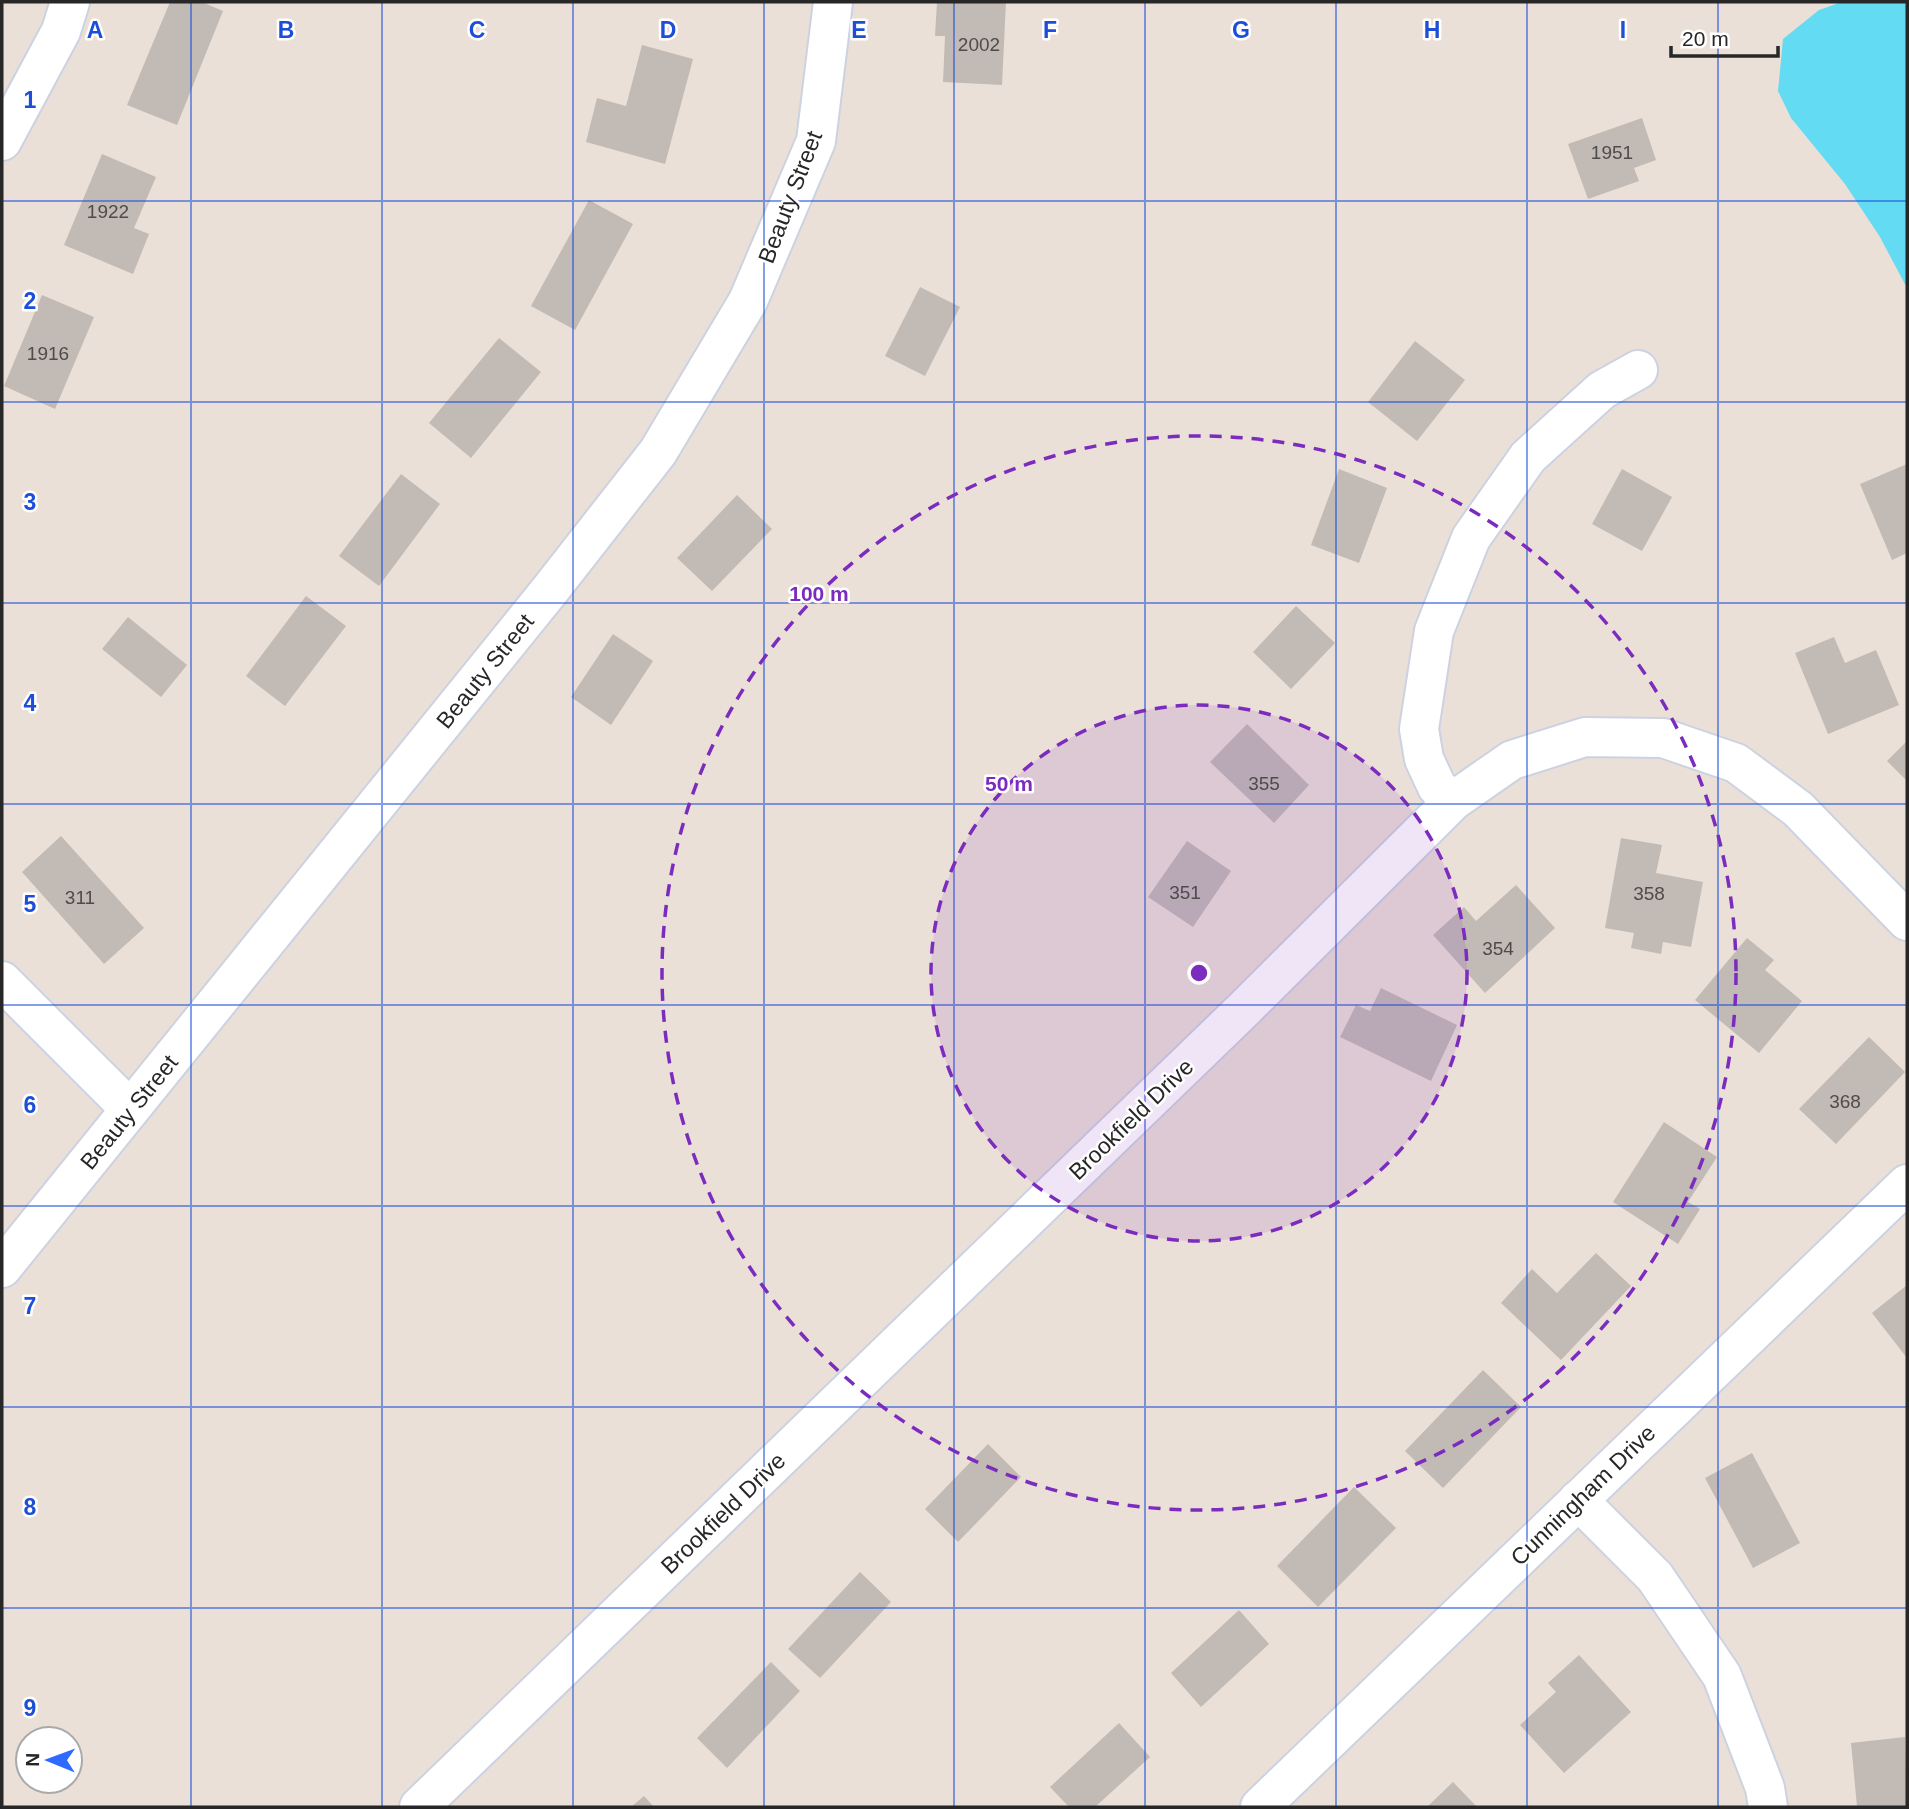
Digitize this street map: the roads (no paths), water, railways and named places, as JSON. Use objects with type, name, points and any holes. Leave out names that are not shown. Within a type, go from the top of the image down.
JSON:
[{"type":"street","points":[[2,141],[61,31],[70,2]]},
{"type":"street","name":"Beauty Street","points":[[2,1268],[550,590],[658,452],[748,301],[816,141],[833,2]]},
{"type":"street","points":[[1453,801],[1437,787],[1424,759],[1419,729],[1434,631],[1471,538],[1528,457],[1602,390],[1638,370]]},
{"type":"street","name":"Brookfield Drive","points":[[419,1807],[1244,1009],[1453,801],[1512,760],[1586,737],[1663,738],[1736,763],[1798,809],[1907,921]]},
{"type":"street","points":[[2,981],[130,1109]]},
{"type":"street","name":"Cunningham Drive","points":[[1260,1807],[1907,1184]]},
{"type":"street","points":[[1577,1500],[1655,1577],[1721,1676],[1765,1788],[1768,1807]]},
{"type":"water","points":[[1842,2],[1907,2],[1907,288],[1880,237],[1845,184],[1791,118],[1778,91],[1783,39],[1819,10]]}]
